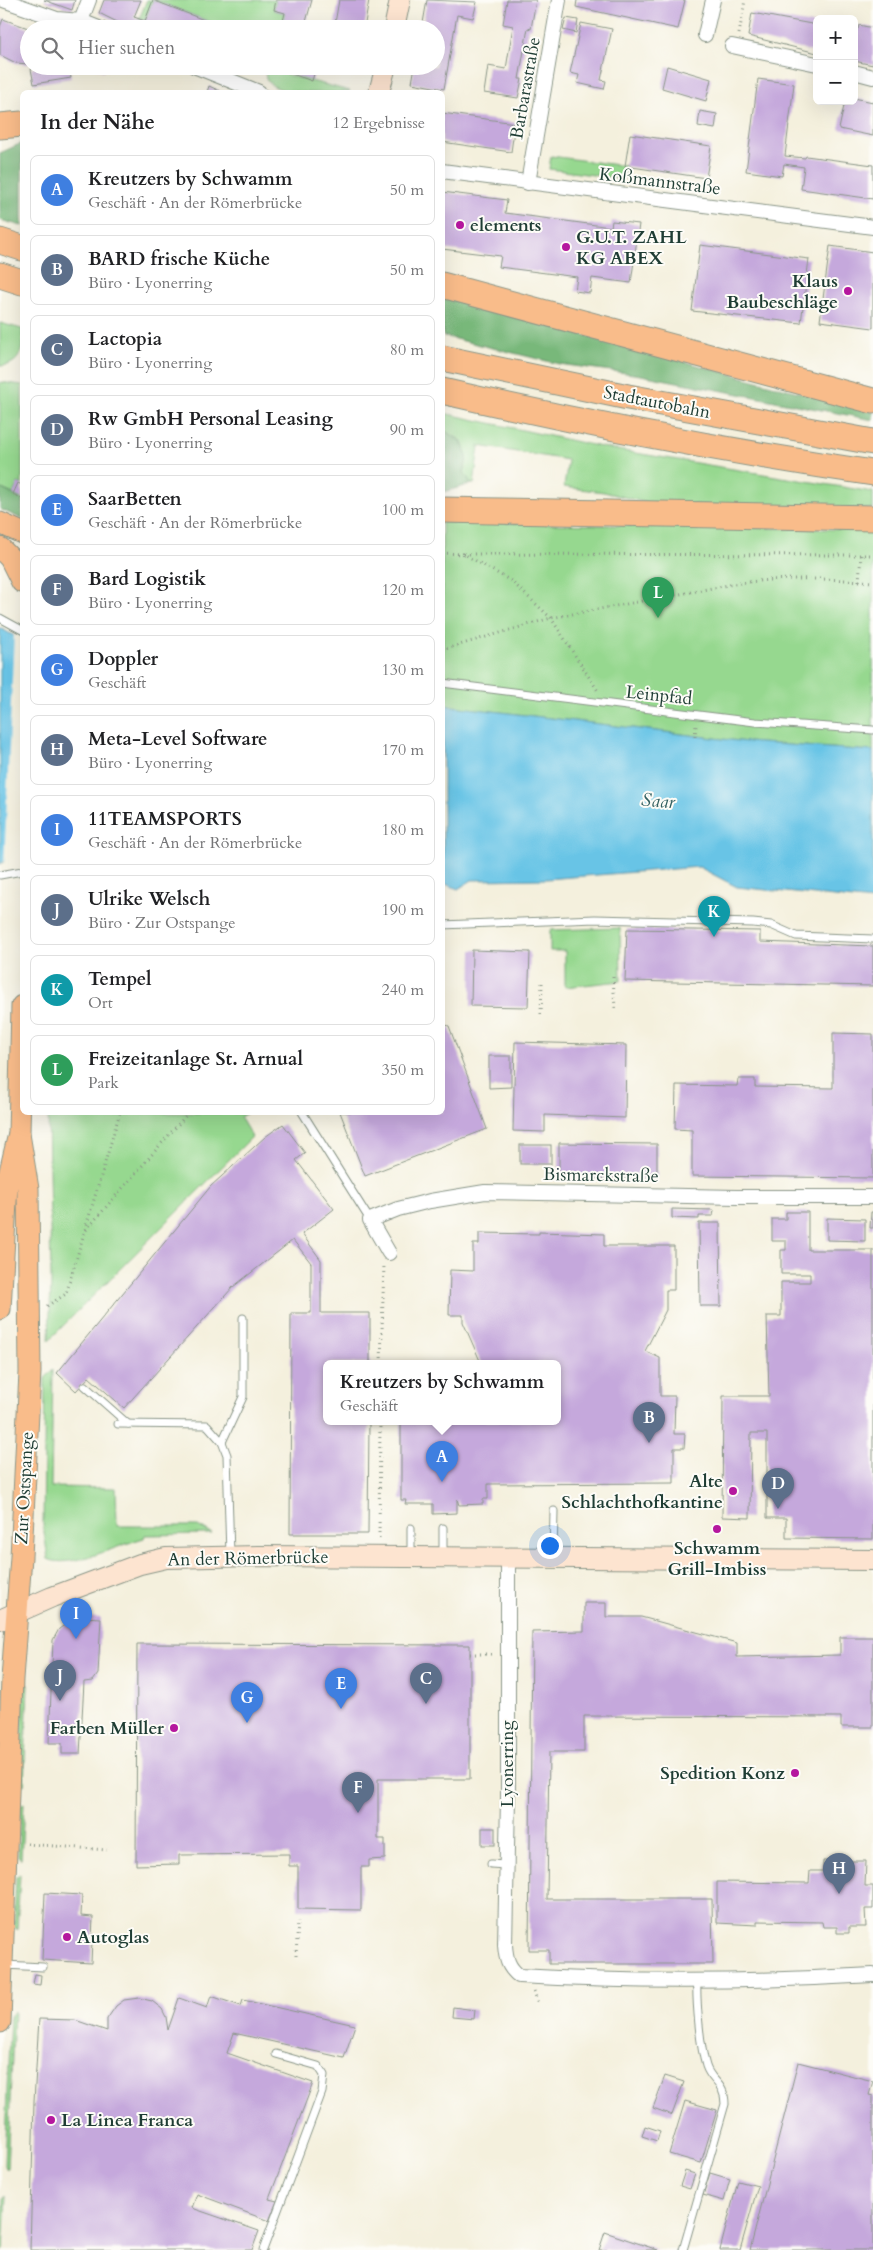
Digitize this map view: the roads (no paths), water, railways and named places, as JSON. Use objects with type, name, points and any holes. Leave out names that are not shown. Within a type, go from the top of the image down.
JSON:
[{"type":"highway","points":[[0,126],[20,124]]},
{"type":"highway","points":[[0,241],[20,247]]},
{"type":"highway","points":[[0,275],[20,281]]},
{"type":"highway","points":[[445,286],[873,400]]},
{"type":"highway","name":"Stadtautobahn","points":[[445,359],[628,397],[873,442]]},
{"type":"highway","name":"Stadtautobahn","points":[[445,392],[632,431],[786,460],[873,473]]},
{"type":"highway","points":[[445,510],[873,518]]},
{"type":"main road","points":[[0,139],[20,131]]},
{"type":"main road","points":[[0,523],[20,532]]},
{"type":"main road","points":[[0,548],[10,558],[20,578]]},
{"type":"main road","name":"Zur Ostspange","points":[[0,1308],[7,1184],[18,1134],[20,1070]]},
{"type":"main road","name":"Zur Ostspange","points":[[0,2022],[12,1679],[9,1616],[29,1402],[31,1304],[28,1189],[18,1134]]},
{"type":"street","points":[[3,0],[57,19],[69,20]]},
{"type":"street","points":[[81,20],[89,0]]},
{"type":"street","points":[[396,20],[400,0]]},
{"type":"street","name":"Barbarastraße","points":[[528,183],[559,0]]},
{"type":"street","points":[[705,35],[713,0]]},
{"type":"street","points":[[734,46],[813,63]]},
{"type":"street","points":[[858,73],[873,77]]},
{"type":"street","points":[[216,75],[254,90]]},
{"type":"street","points":[[380,90],[384,75]]},
{"type":"street","name":"Koßmannstraße","points":[[445,171],[873,227]]},
{"type":"street","name":"Bismarckstraße","points":[[370,1220],[398,1209],[430,1201],[485,1192],[737,1197],[873,1197]]},
{"type":"street","points":[[370,1220],[389,1253]]},
{"type":"street","name":"An der Römerbrücke","points":[[9,1616],[140,1564],[166,1558],[230,1556],[508,1557]]},
{"type":"street","points":[[508,1557],[873,1560]]},
{"type":"street","name":"Lyonerring","points":[[508,1557],[508,1800],[498,1865],[506,1959],[510,1969],[519,1976],[697,1980],[873,1976]]},
{"type":"lane","points":[[0,618],[20,629]]},
{"type":"lane","name":"Leinpfad","points":[[445,683],[755,722],[873,730]]},
{"type":"lane","points":[[0,875],[20,871]]},
{"type":"lane","points":[[445,925],[595,919],[753,923],[771,925],[796,936],[873,939]]},
{"type":"lane","points":[[304,1115],[370,1220]]},
{"type":"lane","points":[[222,1442],[243,1396],[243,1318]]},
{"type":"lane","points":[[85,1386],[128,1424]]},
{"type":"lane","points":[[118,1424],[207,1425],[222,1442],[227,1455],[230,1556]]},
{"type":"lane","points":[[553,1557],[554,1511]]},
{"type":"lane","points":[[410,1556],[411,1528]]},
{"type":"lane","points":[[443,1528],[443,1557]]},
{"type":"lane","points":[[2,1965],[43,1966]]},
{"type":"lane","points":[[683,2250],[725,2104],[725,2094],[706,2066],[696,1998],[697,1980]]},
{"type":"lane","points":[[264,2250],[322,2092],[324,2075],[318,2066],[276,2054]]},
{"type":"water","points":[[0,628],[20,639],[20,669],[7,860],[0,864]]},
{"type":"water","name":"Saar","points":[[445,705],[747,742],[873,751],[873,901],[737,887],[699,867],[546,879],[472,880],[458,889],[445,884]]},
{"type":"place","name":"elements","points":[[460,225]]},
{"type":"place","name":"G.U.T. ZAHL KG ABEX","points":[[566,247]]},
{"type":"place","name":"Klaus Baubeschläge","points":[[848,291]]},
{"type":"place","name":"Freizeitanlage St. Arnual","points":[[658,618]]},
{"type":"place","name":"Tempel","points":[[714,937]]},
{"type":"place","name":"BARD frische Küche","points":[[649,1443]]},
{"type":"place","name":"Kreutzers by Schwamm","points":[[442,1482]]},
{"type":"place","name":"Alte Schlachthofkantine","points":[[733,1491]]},
{"type":"place","name":"Rw GmbH Personal Leasing","points":[[778,1509]]},
{"type":"place","name":"Schwamm Grill-Imbiss","points":[[717,1529]]},
{"type":"place","name":"11TEAMSPORTS","points":[[76,1639]]},
{"type":"place","name":"Ulrike Welsch","points":[[60,1701]]},
{"type":"place","name":"Lactopia","points":[[426,1704]]},
{"type":"place","name":"SaarBetten","points":[[341,1709]]},
{"type":"place","name":"Doppler","points":[[247,1723]]},
{"type":"place","name":"Farben Müller","points":[[174,1728]]},
{"type":"place","name":"Spedition Konz","points":[[795,1773]]},
{"type":"place","name":"Bard Logistik","points":[[358,1813]]},
{"type":"place","name":"Meta-Level Software","points":[[839,1894]]},
{"type":"place","name":"Autoglas","points":[[67,1937]]},
{"type":"place","name":"La Linea Franca","points":[[51,2120]]}]
